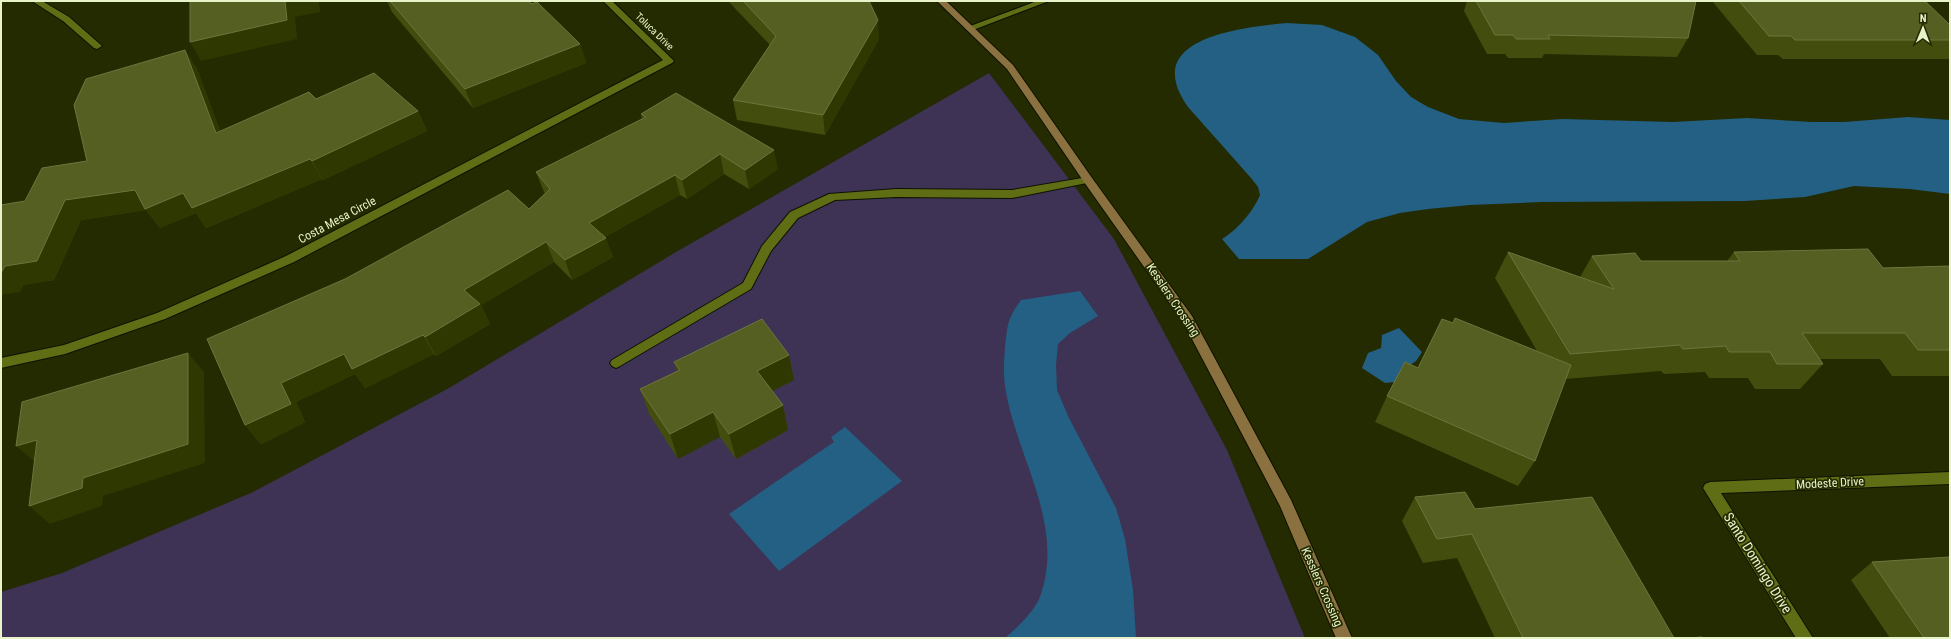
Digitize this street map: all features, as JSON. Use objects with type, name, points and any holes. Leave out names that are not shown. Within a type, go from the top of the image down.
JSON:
[{"type":"street","points":[[36,1],[66,19],[97,46]]},
{"type":"street","name":"Toluca Drive","points":[[608,1],[670,61]]},
{"type":"street","name":"Kesslers Crossing","points":[[941,1],[1010,67],[1088,180],[1188,319],[1286,504],[1344,638]]},
{"type":"street","points":[[970,28],[1045,1]]},
{"type":"street","name":"Costa Mesa Circle","points":[[1,363],[65,349],[161,316],[290,259],[670,61]]},
{"type":"street","points":[[616,363],[747,286],[766,249],[794,215],[833,197],[896,193],[1012,194],[1088,180]]},
{"type":"street","name":"Modeste Drive","points":[[1710,488],[1950,478]]},
{"type":"street","name":"Santo Domingo Drive","points":[[1710,488],[1805,638]]},
{"type":"shaded area","points":[[989,73],[1114,239],[1227,450],[1305,638],[1,638],[1,592],[62,573],[253,492],[449,388],[676,252]]},
{"type":"water","points":[[1286,23],[1322,25],[1355,37],[1378,55],[1396,81],[1411,97],[1428,107],[1459,119],[1504,123],[1562,119],[1673,122],[1747,118],[1811,122],[1844,122],[1908,117],[1950,120],[1950,194],[1910,189],[1854,186],[1805,197],[1745,201],[1541,202],[1470,205],[1400,213],[1367,222],[1308,259],[1239,259],[1222,239],[1239,226],[1249,214],[1260,195],[1258,187],[1188,107],[1176,84],[1176,65],[1185,51],[1201,41],[1244,29]]},
{"type":"water","points":[[1080,291],[1098,316],[1070,333],[1058,344],[1056,365],[1057,390],[1069,418],[1116,508],[1125,539],[1133,590],[1136,638],[1005,638],[1031,612],[1039,600],[1047,567],[1047,541],[1043,515],[1036,489],[1010,412],[1005,386],[1004,362],[1008,327],[1013,312],[1021,300]]},
{"type":"water","points":[[1399,328],[1422,352],[1416,361],[1410,365],[1405,381],[1385,383],[1362,368],[1368,353],[1381,348],[1382,335]]},
{"type":"water","points":[[845,427],[902,481],[779,571],[729,514],[834,442],[831,437]]},
{"type":"building","points":[[190,1],[285,1],[287,20],[190,42]]},
{"type":"building","points":[[390,1],[529,1],[531,4],[537,2],[580,44],[465,89]]},
{"type":"building","points":[[743,1],[869,1],[878,20],[823,115],[733,100],[776,36]]},
{"type":"building","points":[[1476,1],[1696,1],[1688,38],[1548,35],[1550,39],[1516,39],[1513,35],[1495,35]]},
{"type":"building","points":[[1739,1],[1925,1],[1950,25],[1950,40],[1795,40],[1791,36],[1769,36]]},
{"type":"building","points":[[185,50],[216,133],[309,92],[316,99],[374,73],[418,111],[312,161],[310,159],[192,208],[183,193],[145,209],[135,190],[65,200],[37,261],[5,266],[1,273],[1,205],[25,201],[42,168],[87,161],[74,105],[86,79]]},
{"type":"building","points":[[676,93],[774,150],[745,170],[720,154],[682,180],[675,175],[589,223],[606,238],[565,260],[546,242],[464,290],[480,304],[425,337],[423,335],[352,369],[344,354],[281,383],[291,404],[245,425],[207,339],[345,279],[508,190],[529,209],[550,189],[536,172],[646,117],[641,114]]},
{"type":"building","points":[[1868,249],[1883,268],[1950,266],[1950,350],[1918,350],[1905,333],[1802,333],[1823,364],[1777,364],[1770,352],[1729,352],[1726,346],[1683,349],[1680,345],[1570,354],[1508,252],[1614,289],[1592,256],[1635,253],[1641,261],[1740,261],[1734,252]]},
{"type":"building","points":[[1455,318],[1571,365],[1535,461],[1387,396],[1405,362],[1418,368],[1442,319],[1453,323]]},
{"type":"building","points":[[762,319],[789,355],[757,371],[783,405],[729,434],[713,412],[670,434],[640,389],[680,370],[674,362]]},
{"type":"building","points":[[188,353],[188,444],[83,478],[82,488],[29,506],[37,440],[16,446],[22,402]]},
{"type":"building","points":[[1465,492],[1475,509],[1592,497],[1674,638],[1523,638],[1472,534],[1437,539],[1415,497]]},
{"type":"building","points":[[1950,557],[1950,638],[1924,638],[1872,562]]}]
